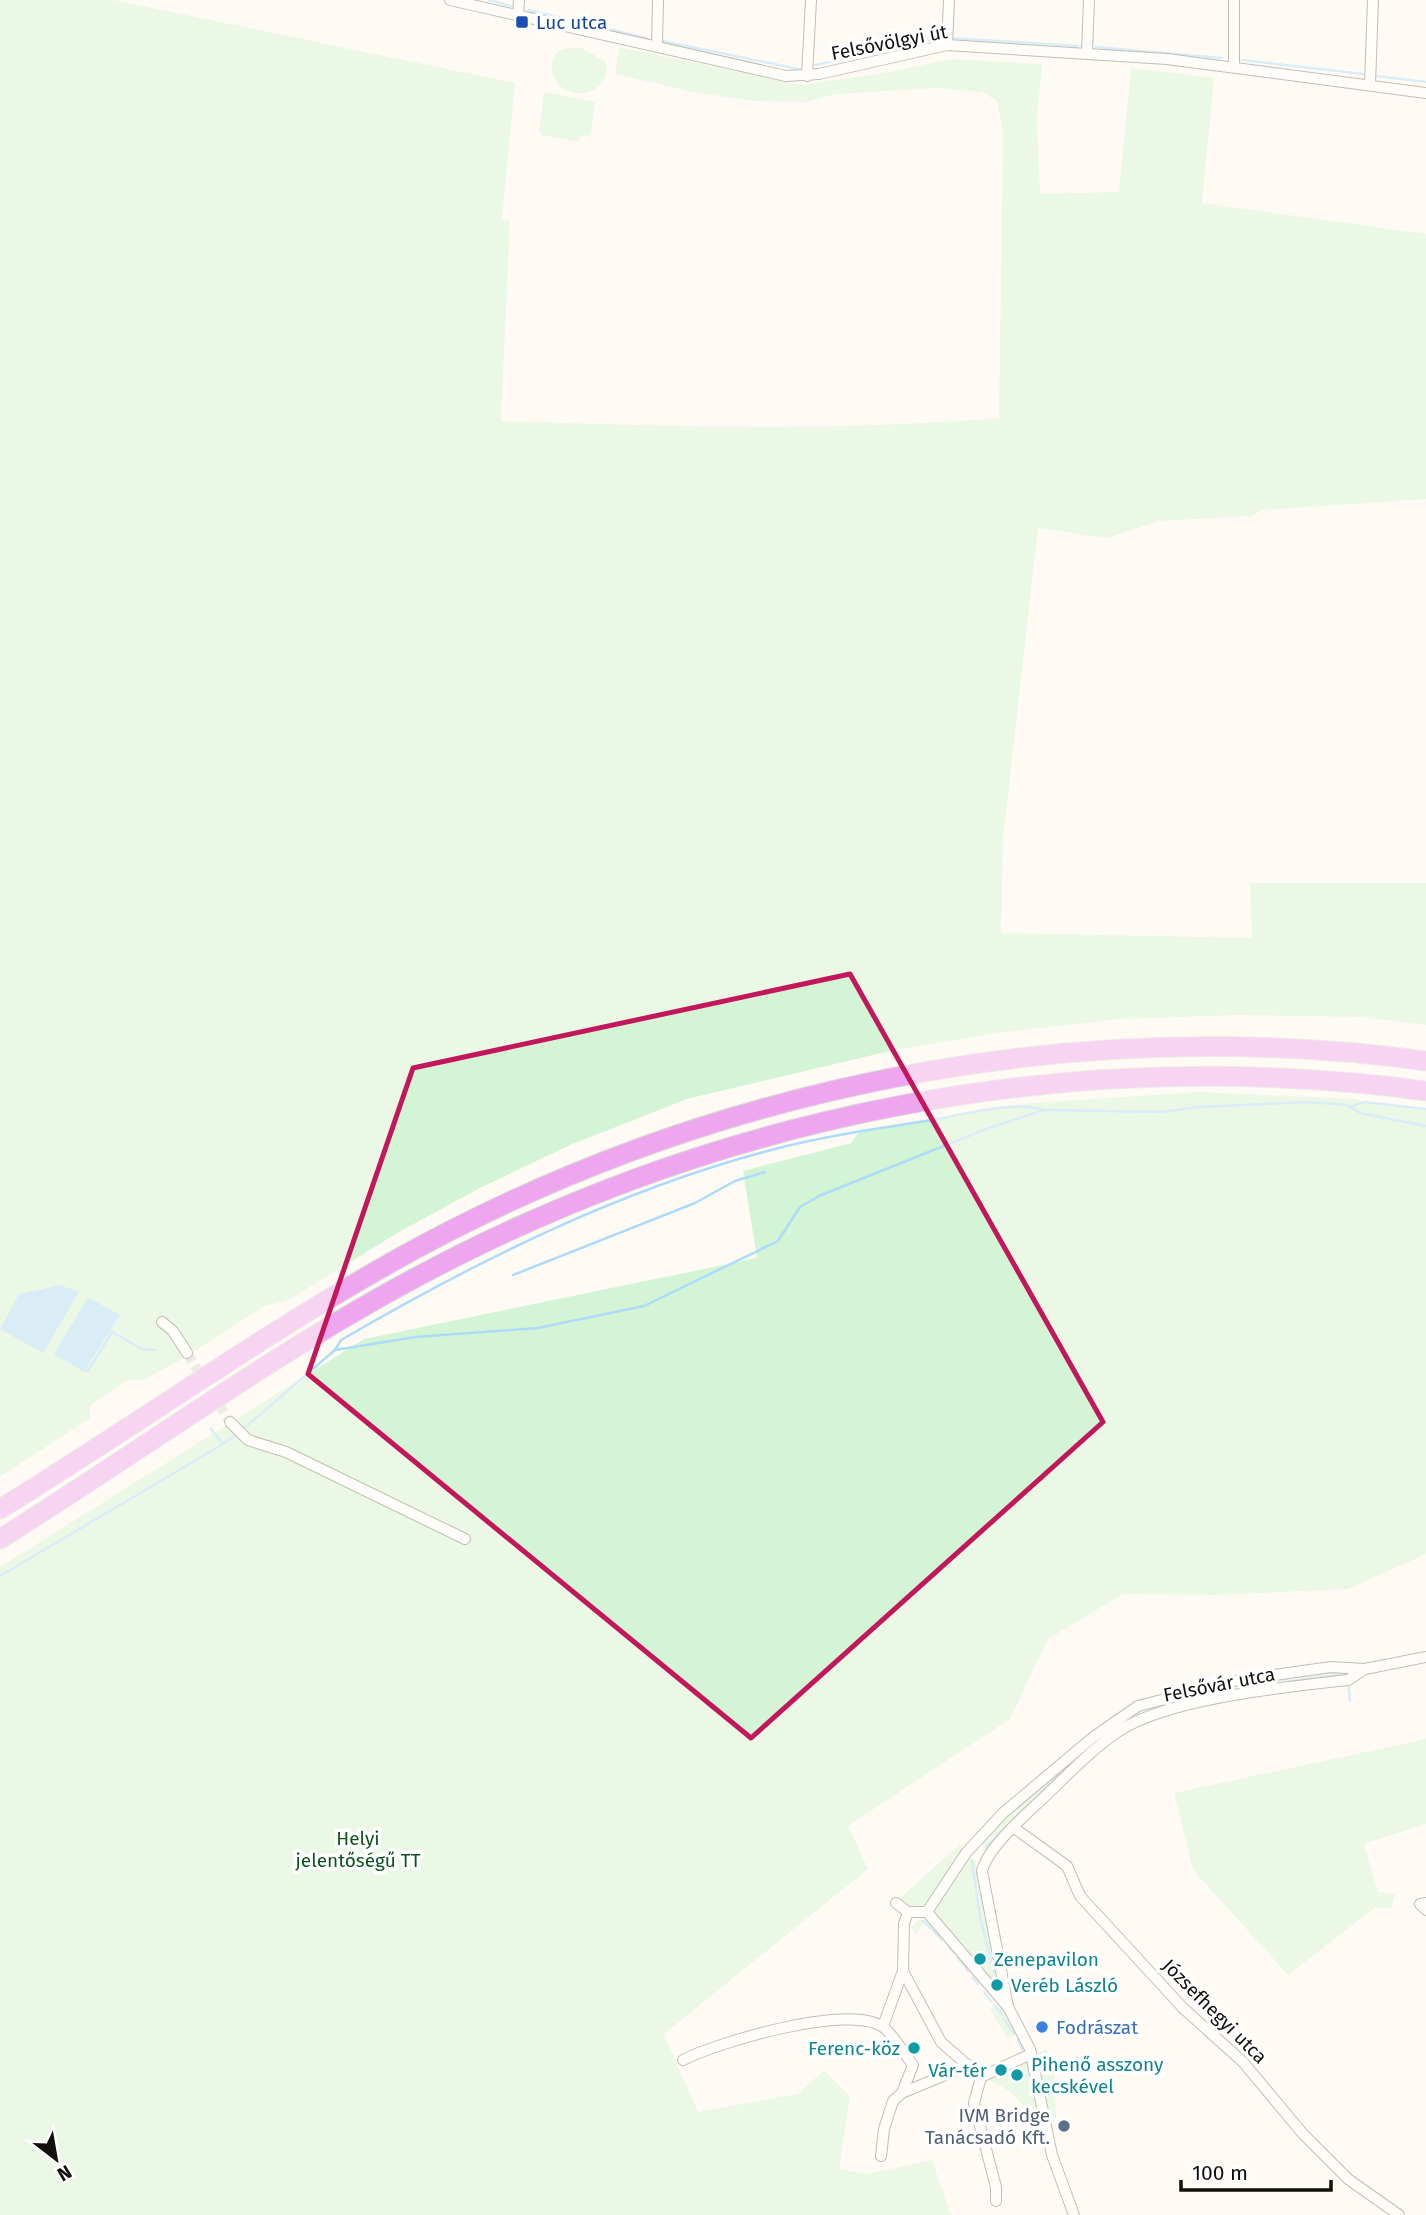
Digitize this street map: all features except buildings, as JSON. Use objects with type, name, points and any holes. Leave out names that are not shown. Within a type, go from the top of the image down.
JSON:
[{"type":"highway","points":[[0,1509],[261,1340],[394,1261],[496,1209],[581,1171],[706,1127],[805,1096],[900,1076],[1072,1052],[1235,1047],[1306,1050],[1426,1061]]},
{"type":"highway","points":[[0,1539],[276,1359],[392,1290],[516,1227],[601,1190],[686,1159],[812,1123],[983,1093],[1070,1082],[1233,1077],[1344,1082],[1426,1091]]},
{"type":"street","name":"Felsővölgyi út","points":[[450,0],[772,73],[807,76],[947,45],[1087,52],[1370,83],[1426,93]]},
{"type":"street","points":[[518,16],[519,0]]},
{"type":"street","points":[[657,46],[659,0]]},
{"type":"street","points":[[807,76],[811,0]]},
{"type":"street","points":[[947,45],[948,0]]},
{"type":"street","points":[[1087,52],[1089,0]]},
{"type":"street","points":[[1234,0],[1234,67]]},
{"type":"street","points":[[1370,83],[1373,0]]},
{"type":"street","points":[[162,1322],[173,1331],[187,1353]]},
{"type":"street","points":[[236,1430],[465,1539]]},
{"type":"street","name":"Felsővár utca","points":[[927,1912],[974,1853],[1054,1769],[1113,1722],[1138,1706],[1239,1680],[1331,1667],[1365,1669],[1426,1657]]},
{"type":"street","name":"Felsővár utca","points":[[974,1853],[1014,1828],[1103,1743],[1136,1722],[1195,1704],[1348,1680],[1365,1669]]},
{"type":"street","name":"Józsefhegyi utca","points":[[1014,1828],[1068,1866],[1080,1896],[1183,2008],[1243,2062],[1303,2134],[1348,2179],[1399,2215]]},
{"type":"street","points":[[974,1853],[985,1891],[1008,2007]]},
{"type":"street","points":[[896,1903],[908,1912],[927,1912],[1008,2007],[1031,2053],[1052,2155],[1074,2215]]},
{"type":"street","points":[[1426,1903],[1420,1904],[1426,1910]]},
{"type":"street","points":[[883,2026],[903,1972],[904,1924],[908,1912]]},
{"type":"street","points":[[903,1972],[941,2042],[981,2077]]},
{"type":"street","points":[[683,2060],[702,2050],[821,2019],[852,2017],[883,2026],[913,2065],[902,2094]]},
{"type":"street","points":[[996,2201],[996,2187],[974,2103],[981,2077],[1031,2053]]},
{"type":"street","points":[[881,2156],[884,2129],[893,2102],[902,2094],[969,2065]]},
{"type":"highlighted area","points":[[850,974],[1103,1422],[751,1738],[308,1374],[413,1068]]},
{"type":"green space","points":[[0,0],[114,0],[515,83],[502,220],[510,221],[501,421],[813,426],[999,418],[1003,131],[997,101],[982,92],[938,88],[835,94],[807,102],[753,101],[692,92],[615,74],[619,47],[801,85],[885,73],[950,59],[1042,64],[1037,119],[1040,194],[1119,192],[1131,68],[1214,78],[1202,203],[1426,234],[1426,499],[1262,510],[1252,516],[1160,521],[1107,538],[1038,528],[1003,839],[1001,933],[1252,938],[1250,883],[1426,883],[1426,1025],[1361,1017],[1238,1015],[1119,1019],[1004,1032],[894,1050],[687,1099],[570,1145],[480,1188],[399,1232],[287,1301],[265,1306],[177,1362],[143,1380],[127,1380],[89,1407],[90,1418],[0,1477]]},
{"type":"green space","points":[[582,48],[606,62],[606,75],[600,85],[591,91],[580,93],[560,86],[554,77],[552,64],[559,51]]},
{"type":"green space","points":[[544,92],[595,102],[591,136],[581,135],[579,142],[541,135],[539,131]]},
{"type":"green space","name":"Helyi jelentőségű TT","points":[[1200,1092],[1358,1099],[1361,1103],[1426,1110],[1426,1554],[1348,1589],[1215,1595],[1123,1594],[1048,1639],[1010,1719],[848,1826],[868,1869],[664,2034],[698,2112],[798,2094],[824,2070],[850,2096],[839,2169],[866,2174],[932,2160],[951,2215],[0,2215],[0,1567],[364,1339],[757,1258],[743,1171],[851,1143],[860,1130],[1031,1103]]},
{"type":"green space","points":[[1341,1671],[1350,1675],[1246,1690],[1248,1685],[1256,1681]]},
{"type":"green space","points":[[1234,1685],[1240,1691],[1128,1723],[989,1852],[983,1851],[983,1841],[1016,1807],[1075,1753],[1115,1723],[1157,1703]]},
{"type":"green space","points":[[1426,1739],[1426,1824],[1364,1844],[1378,1892],[1395,1894],[1391,1909],[1376,1907],[1288,1975],[1193,1870],[1174,1793]]},
{"type":"green space","points":[[960,1844],[963,1848],[935,1897],[921,1909],[908,1907],[900,1898]]},
{"type":"green space","points":[[973,1858],[1002,1993],[934,1913],[965,1859]]},
{"type":"green space","points":[[926,1919],[945,1939],[942,1942],[924,1922],[916,1934],[911,1928],[917,1921]]},
{"type":"green space","points":[[997,2004],[1017,2034],[1008,2039],[990,2009]]},
{"type":"green space","points":[[1046,2049],[1055,2077],[1056,2118],[1050,2119],[1037,2054]]},
{"type":"green space","points":[[1028,2061],[1041,2123],[1030,2127],[1019,2100],[999,2085],[981,2077],[1011,2064]]},
{"type":"water","points":[[60,1285],[79,1292],[43,1353],[0,1329],[19,1294]]},
{"type":"water","points":[[88,1297],[120,1315],[84,1372],[54,1354]]},
{"type":"waterway","points":[[489,0],[511,6]]},
{"type":"waterway","points":[[528,10],[647,38]]},
{"type":"waterway","points":[[952,38],[1078,46]]},
{"type":"waterway","points":[[815,65],[936,39]]},
{"type":"waterway","points":[[663,41],[798,69]]},
{"type":"waterway","points":[[1096,47],[1222,58]]},
{"type":"waterway","points":[[1242,60],[1363,74]]},
{"type":"waterway","points":[[1377,76],[1426,82]]},
{"type":"waterway","points":[[335,1350],[416,1337],[538,1328],[644,1306],[778,1241],[800,1207],[819,1196],[986,1129],[1044,1110],[1162,1112],[1198,1107],[1309,1102],[1347,1105],[1360,1113],[1426,1126]]},
{"type":"waterway","points":[[1350,1107],[1364,1102],[1426,1109]]},
{"type":"waterway","points":[[243,1429],[335,1350],[341,1340],[497,1255],[606,1206],[718,1165],[793,1144],[984,1110],[1014,1107],[1041,1109]]},
{"type":"waterway","points":[[513,1275],[695,1203],[735,1181],[765,1172]]},
{"type":"waterway","points":[[85,1370],[88,1371],[112,1332],[142,1349],[155,1350]]},
{"type":"waterway","points":[[211,1429],[223,1444],[238,1433]]},
{"type":"waterway","points":[[0,1576],[223,1444]]},
{"type":"waterway","points":[[1287,1682],[1344,1674],[1347,1678]]},
{"type":"waterway","points":[[1348,1684],[1350,1700]]},
{"type":"waterway","points":[[1125,1722],[1163,1705]]},
{"type":"waterway","points":[[986,1847],[1060,1774]]},
{"type":"waterway","points":[[972,1861],[980,1917],[994,1972]]},
{"type":"waterway","points":[[923,1921],[941,1938]]},
{"type":"waterway","points":[[948,1945],[954,1953]]},
{"type":"waterway","points":[[958,1958],[968,1971]]},
{"type":"waterway","points":[[972,1977],[978,1984]]},
{"type":"waterway","points":[[984,1992],[991,2001]]},
{"type":"waterway","points":[[995,2006],[1001,2013]]},
{"type":"waterway","points":[[1004,2019],[1014,2034]]},
{"type":"waterway","points":[[1018,2040],[1022,2050]]},
{"type":"waterway","points":[[1026,2060],[1030,2074]]},
{"type":"tunnel","points":[[187,1353],[230,1422]]},
{"type":"place","name":"Luc utca","points":[[522,22]]},
{"type":"place","name":"Zenepavilon","points":[[980,1959]]},
{"type":"place","name":"Veréb László","points":[[997,1985]]},
{"type":"place","name":"Fodrászat","points":[[1042,2027]]},
{"type":"place","name":"Ferenc-köz","points":[[914,2048]]},
{"type":"place","name":"Vár-tér","points":[[1001,2070]]},
{"type":"place","name":"Pihenő asszony kecskével","points":[[1017,2075]]},
{"type":"place","name":"IVM Bridge Tanácsadó Kft.","points":[[1064,2126]]}]
